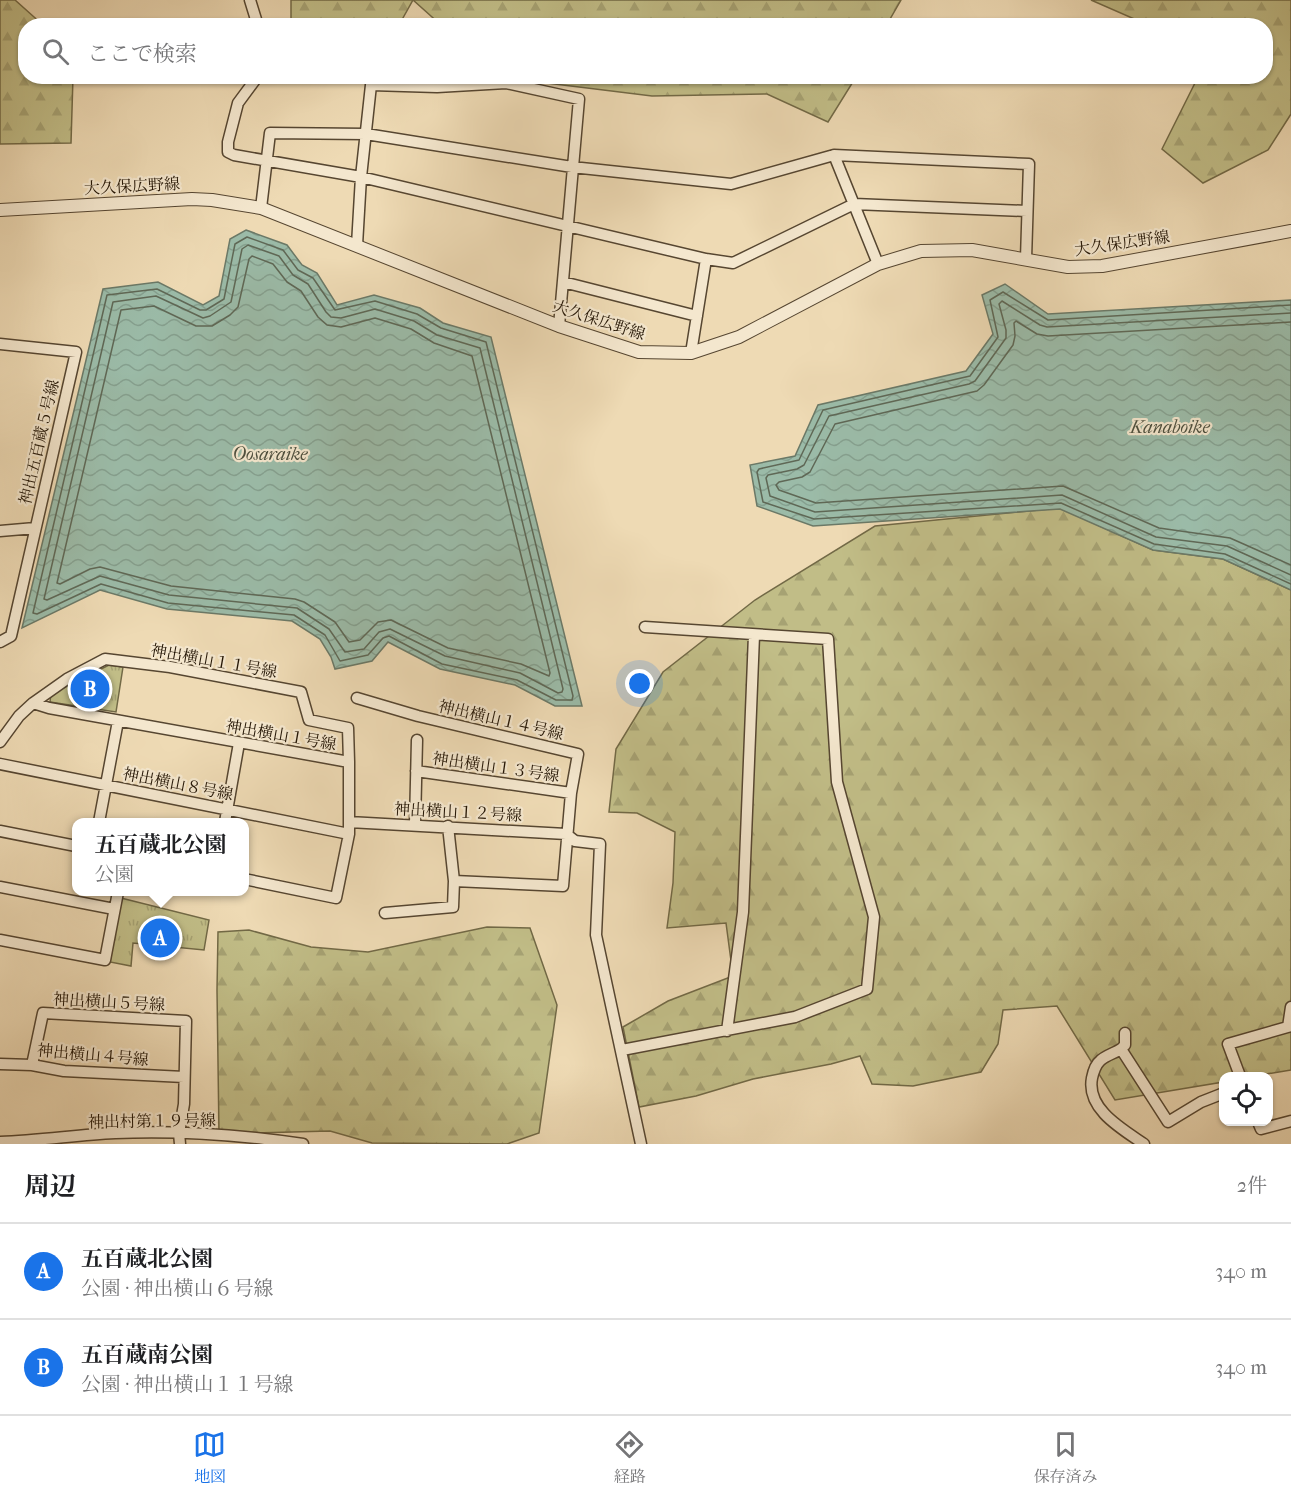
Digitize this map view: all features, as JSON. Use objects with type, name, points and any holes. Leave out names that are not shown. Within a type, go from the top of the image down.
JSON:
[{"type":"street","points":[[250,0],[256,18]]},
{"type":"street","points":[[252,84],[238,103],[228,142],[228,152],[234,155],[361,177],[706,259],[733,263],[854,204],[1027,211]]},
{"type":"street","points":[[357,245],[361,177],[371,86],[437,87],[489,84]]},
{"type":"street","points":[[511,84],[579,99],[559,326]]},
{"type":"street","points":[[261,208],[270,133],[366,134],[572,168],[730,184],[834,155],[1029,164],[1026,259]]},
{"type":"street","points":[[834,155],[878,264]]},
{"type":"street","name":"大久保広野線","points":[[0,210],[192,199],[261,208],[559,326],[639,352],[691,353],[739,337],[878,264],[921,251],[972,250],[1068,267],[1102,266],[1291,231]]},
{"type":"street","points":[[691,353],[706,259]]},
{"type":"street","points":[[563,282],[697,316]]},
{"type":"street","name":"神出五百蔵５号線","points":[[0,344],[76,352],[11,636],[0,642]]},
{"type":"street","points":[[0,531],[34,528]]},
{"type":"street","points":[[641,1144],[624,1072],[622,1050],[795,1017],[867,989],[874,917],[837,782],[828,639],[645,627]]},
{"type":"street","points":[[727,1030],[742,912],[754,635]]},
{"type":"street","name":"神出横山１１号線","points":[[33,703],[44,693],[105,658],[268,685],[301,692],[309,720],[348,728],[349,762]]},
{"type":"street","name":"神出横山１４号線","points":[[357,698],[418,716],[578,754],[566,834],[563,886],[454,881]]},
{"type":"street","points":[[0,742],[19,716],[33,703]]},
{"type":"street","name":"神出横山１号線","points":[[33,703],[49,708],[349,762],[349,834],[336,898],[249,880]]},
{"type":"street","points":[[100,818],[118,720]]},
{"type":"street","points":[[415,824],[417,740]]},
{"type":"street","points":[[226,818],[239,743]]},
{"type":"street","name":"神出横山８号線","points":[[0,764],[349,834]]},
{"type":"street","name":"神出横山１３号線","points":[[416,771],[571,793]]},
{"type":"street","name":"神出横山１２号線","points":[[349,822],[566,834],[575,841],[600,844],[596,935],[622,1050]]},
{"type":"street","points":[[385,913],[453,907],[454,881],[448,826]]},
{"type":"street","points":[[0,831],[72,845]]},
{"type":"street","points":[[0,887],[114,909]]},
{"type":"street","points":[[0,940],[105,960],[117,896]]},
{"type":"street","points":[[1238,1072],[1228,1044],[1290,1026],[1291,1007]]},
{"type":"street","name":"神出横山５号線","points":[[32,1065],[43,1013],[186,1021],[184,1104],[180,1138]]},
{"type":"street","points":[[1125,1033],[1125,1045],[1100,1060],[1090,1089],[1094,1101],[1114,1123],[1144,1144]]},
{"type":"street","points":[[1121,1049],[1168,1122],[1201,1102],[1219,1095]]},
{"type":"street","name":"神出横山４号線","points":[[0,1064],[32,1065],[64,1071],[184,1077]]},
{"type":"street","points":[[1273,1125],[1291,1121]]},
{"type":"street","name":"神出村第１９号線","points":[[0,1143],[114,1133],[180,1138],[219,1134],[301,1144]]},
{"type":"green space","points":[[0,0],[15,0],[35,18],[18,18],[18,84],[73,84],[71,143],[0,144]]},
{"type":"green space","points":[[291,0],[413,0],[403,18],[291,18]]},
{"type":"green space","points":[[413,0],[901,0],[891,18],[433,18]]},
{"type":"green space","points":[[1091,0],[1291,0],[1291,114],[1268,150],[1203,183],[1162,149],[1194,84],[1273,84],[1273,18],[1132,18]]},
{"type":"green space","points":[[554,84],[852,84],[828,122],[767,94],[652,96]]},
{"type":"green space","points":[[1060,508],[1153,550],[1223,559],[1291,590],[1291,1070],[1273,1073],[1219,1072],[1219,1083],[1115,1100],[1057,1006],[1003,1010],[998,1044],[981,1072],[913,1086],[872,1084],[860,1056],[753,1079],[696,1096],[639,1107],[623,1027],[668,1001],[733,976],[726,923],[667,928],[673,883],[675,832],[637,813],[609,812],[616,749],[663,672],[755,600],[875,526]]},
{"type":"green space","points":[[109,665],[123,667],[116,712],[50,702],[51,694]]},
{"type":"green space","points":[[121,898],[209,920],[204,950],[133,943],[131,966],[110,962]]},
{"type":"green space","points":[[487,927],[530,928],[557,1005],[539,1133],[507,1144],[372,1143],[330,1131],[219,1134],[218,932],[249,930],[311,947],[368,952]]},
{"type":"water","name":"Oosaraike","points":[[246,230],[287,245],[302,265],[317,273],[337,305],[374,295],[420,308],[443,323],[491,337],[582,706],[555,706],[515,685],[440,669],[388,642],[372,661],[335,669],[320,639],[292,621],[167,609],[100,590],[22,628],[103,289],[158,282],[203,305],[219,296],[230,239]]},
{"type":"water","name":"Kanaboike","points":[[1005,284],[1048,314],[1291,300],[1291,590],[1223,559],[1153,550],[1060,509],[813,526],[757,506],[750,465],[795,456],[818,405],[966,371],[993,334],[982,295]]},
{"type":"place","name":"五百蔵南公園","points":[[90,689]]},
{"type":"place","name":"五百蔵北公園","points":[[160,938]]}]
